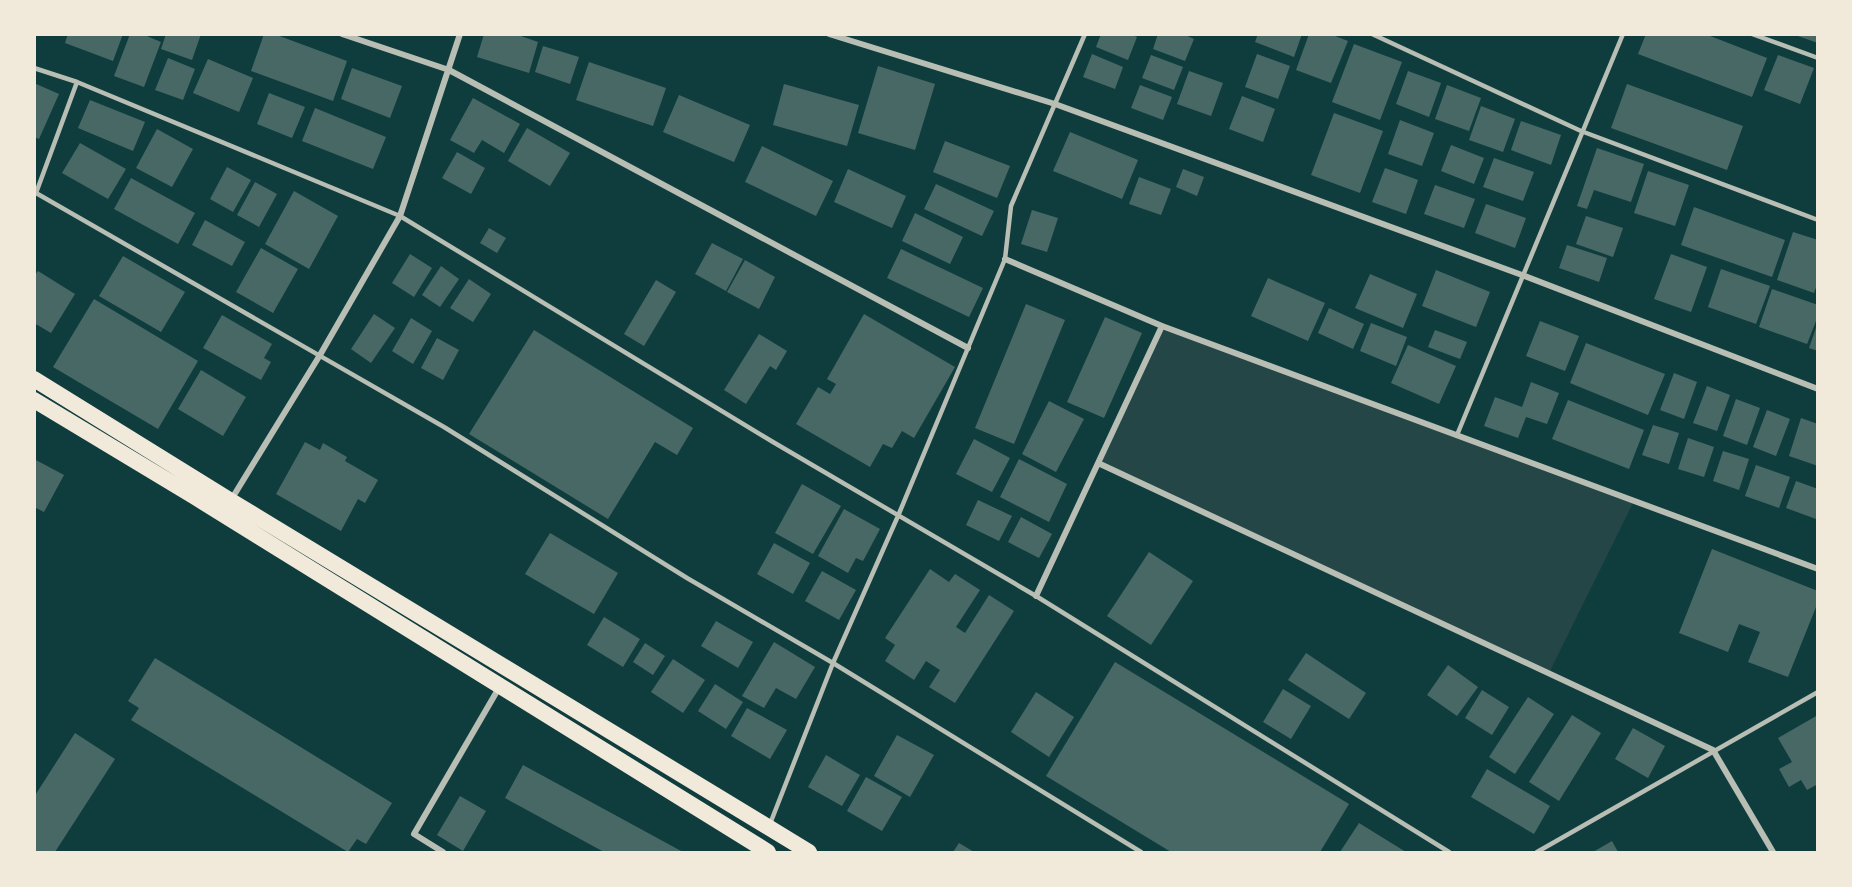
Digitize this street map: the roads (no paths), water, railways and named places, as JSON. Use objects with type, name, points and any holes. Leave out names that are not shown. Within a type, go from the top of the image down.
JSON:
[{"type":"highway","points":[[34,379],[809,852]]},
{"type":"highway","points":[[34,400],[768,852]]},
{"type":"street","points":[[342,34],[449,70],[968,348]]},
{"type":"street","points":[[231,501],[320,356],[400,216],[460,34]]},
{"type":"street","points":[[829,34],[1055,104],[1522,275],[1818,389]]},
{"type":"street","points":[[1005,259],[1162,326],[1818,569]]},
{"type":"street","points":[[1036,596],[1162,326]]},
{"type":"street","points":[[1098,464],[1713,750],[1773,852]]},
{"type":"street","points":[[443,852],[414,834],[501,686]]},
{"type":"lane","points":[[769,828],[833,663],[898,516],[1005,259],[1011,206],[1085,34]]},
{"type":"lane","points":[[1372,34],[1581,131],[1818,220]]},
{"type":"lane","points":[[1457,435],[1623,34]]},
{"type":"lane","points":[[1752,34],[1818,58]]},
{"type":"lane","points":[[34,68],[76,82],[400,216],[898,516],[1036,596],[1449,852]]},
{"type":"lane","points":[[76,82],[36,193],[444,427],[687,578],[833,663],[1141,852]]},
{"type":"lane","points":[[1537,852],[1818,692]]}]
